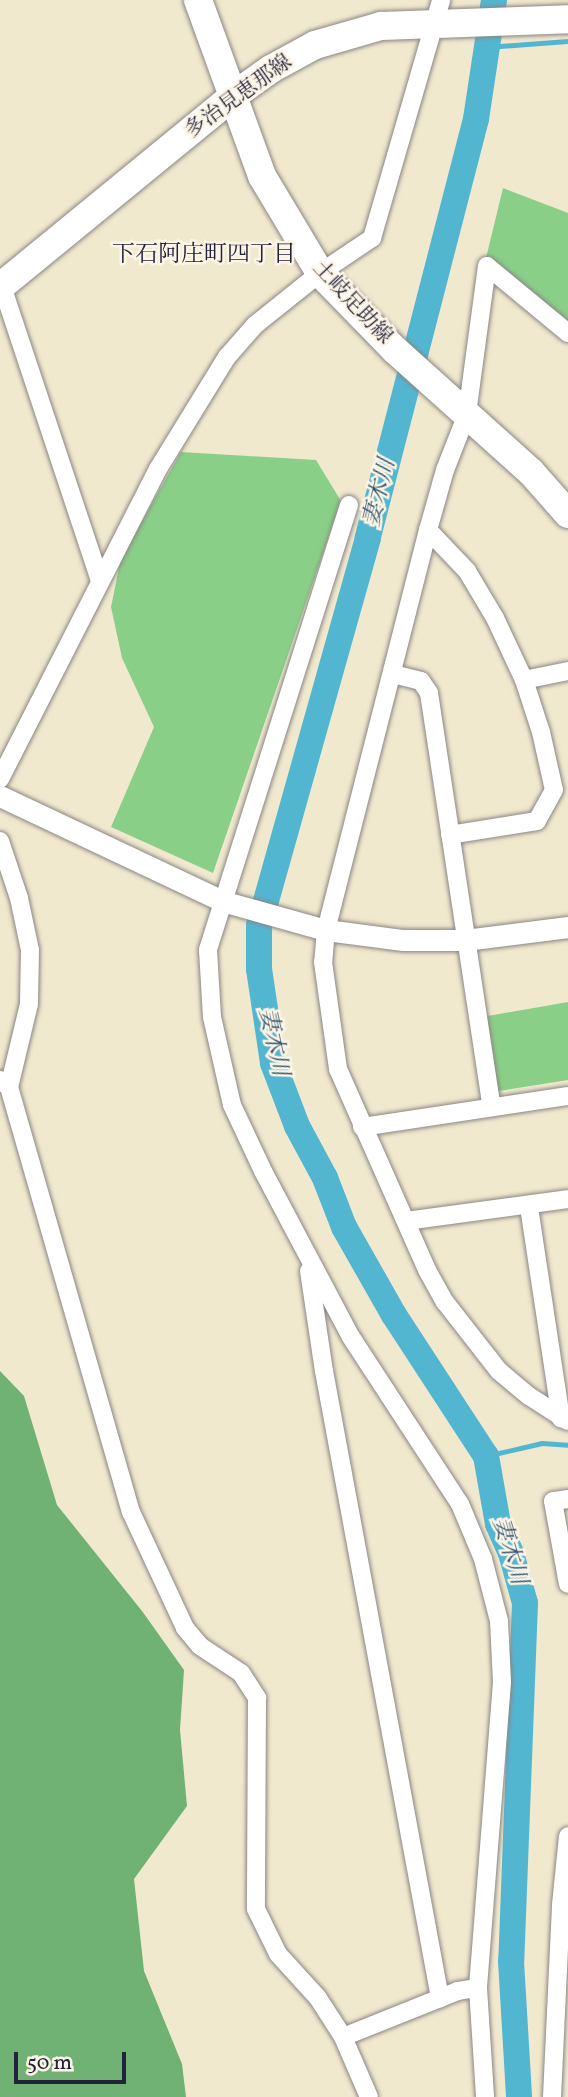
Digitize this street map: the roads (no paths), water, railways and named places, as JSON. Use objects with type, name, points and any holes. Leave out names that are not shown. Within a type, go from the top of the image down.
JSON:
[{"type":"main road","name":"土岐足助線","points":[[198,0],[262,176],[325,277],[396,350],[531,472],[568,514]]},
{"type":"main road","name":"多治見恵那線","points":[[1,284],[233,96],[271,69],[315,46],[381,26],[438,16],[563,14]]},
{"type":"street","points":[[0,779],[158,469],[227,357],[255,325],[325,277],[372,238],[438,16]]},
{"type":"street","points":[[565,1420],[499,1371],[445,1303],[362,1127],[338,1069],[323,962],[326,930],[460,407],[487,266],[568,333]]},
{"type":"street","points":[[1,284],[100,580]]},
{"type":"street","points":[[349,505],[208,950],[212,1017],[233,1105],[307,1257],[351,1337],[460,1504],[483,1559],[499,1621],[502,1682],[478,1988],[485,2097]]},
{"type":"street","points":[[428,530],[467,571],[495,618],[524,680],[541,732],[554,790],[537,821],[450,835]]},
{"type":"street","points":[[524,680],[568,671]]},
{"type":"street","points":[[393,674],[421,681],[429,693],[491,1105]]},
{"type":"street","points":[[0,796],[222,901],[326,930],[402,940],[465,940],[568,927]]},
{"type":"street","points":[[0,841],[19,898],[30,950],[29,1004],[5,1083],[131,1512],[185,1628],[200,1646],[241,1672],[257,1698],[256,1909],[278,1954],[318,1998],[343,2037],[369,2097]]},
{"type":"street","points":[[362,1127],[491,1105],[568,1096]]},
{"type":"street","points":[[406,1221],[529,1207],[568,1199]]},
{"type":"street","points":[[529,1207],[565,1420]]},
{"type":"street","points":[[307,1257],[324,1371],[440,1998]]},
{"type":"street","points":[[568,1499],[553,1501],[568,1584]]},
{"type":"street","points":[[552,2097],[562,1994],[568,1836]]},
{"type":"street","points":[[343,2037],[458,1990],[478,1988]]},
{"type":"waterway","name":"妻木川","points":[[494,0],[476,119],[368,538],[259,925],[259,969],[273,1063],[297,1126],[325,1178],[344,1227],[394,1315],[486,1456],[498,1524],[511,1553],[525,1603],[511,1961],[519,2097]]},
{"type":"waterway","points":[[487,47],[568,41]]},
{"type":"waterway","points":[[486,1456],[542,1443],[568,1445]]},
{"type":"district","name":"下石阿庄町四丁目","points":[[204,255]]}]
